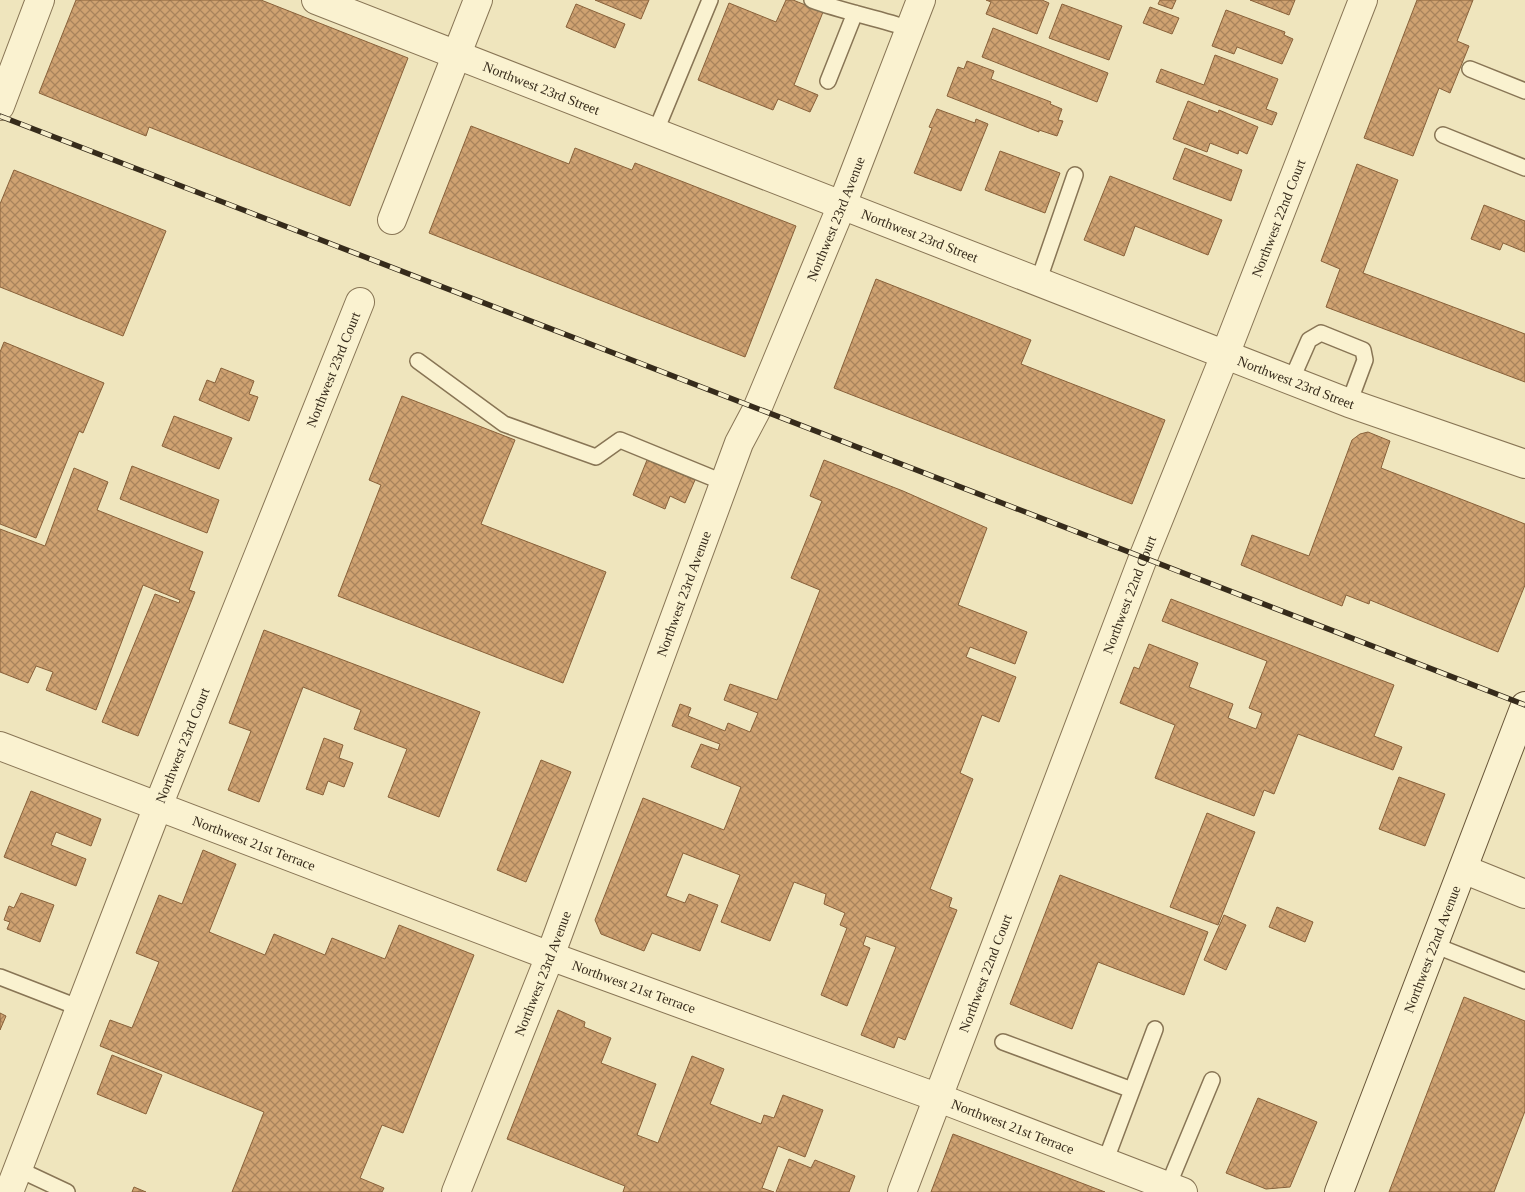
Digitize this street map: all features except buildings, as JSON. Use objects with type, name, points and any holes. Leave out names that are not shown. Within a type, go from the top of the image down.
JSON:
[{"type":"street","points":[[0,106],[40,0]]},
{"type":"street","name":"Northwest 23rd Street","points":[[316,0],[1291,381],[1525,464]]},
{"type":"street","points":[[392,220],[478,0]]},
{"type":"street","name":"Northwest 23rd Avenue","points":[[456,1192],[550,956],[740,443],[757,409],[842,205],[921,0]]},
{"type":"street","name":"Northwest 22nd Court","points":[[902,1192],[1140,567],[1225,355],[1363,0]]},
{"type":"street","name":"Northwest 23rd Court","points":[[13,1181],[158,806],[360,302]]},
{"type":"street","name":"Northwest 22nd Avenue","points":[[1339,1192],[1525,706]]},
{"type":"street","name":"Northwest 21st Terrace","points":[[0,746],[550,956],[939,1098],[1176,1189]]},
{"type":"street","points":[[1463,869],[1525,894]]},
{"type":"lane","points":[[655,133],[710,0]]},
{"type":"lane","points":[[812,0],[910,29]]},
{"type":"lane","points":[[828,81],[855,13]]},
{"type":"lane","points":[[1470,69],[1525,91]]},
{"type":"lane","points":[[1443,135],[1525,168]]},
{"type":"lane","points":[[1038,282],[1075,175]]},
{"type":"lane","points":[[1291,381],[1309,340],[1321,334],[1363,350],[1365,360],[1349,403]]},
{"type":"lane","points":[[418,361],[504,424],[596,457],[620,440],[725,483]]},
{"type":"lane","points":[[1434,945],[1525,981]]},
{"type":"lane","points":[[0,977],[80,1008]]},
{"type":"lane","points":[[1105,1162],[1156,1029]]},
{"type":"lane","points":[[1003,1042],[1132,1090]]},
{"type":"lane","points":[[1176,1189],[1212,1080]]},
{"type":"lane","points":[[13,1181],[67,1192]]},
{"type":"railway","points":[[0,116],[1525,705]]}]
